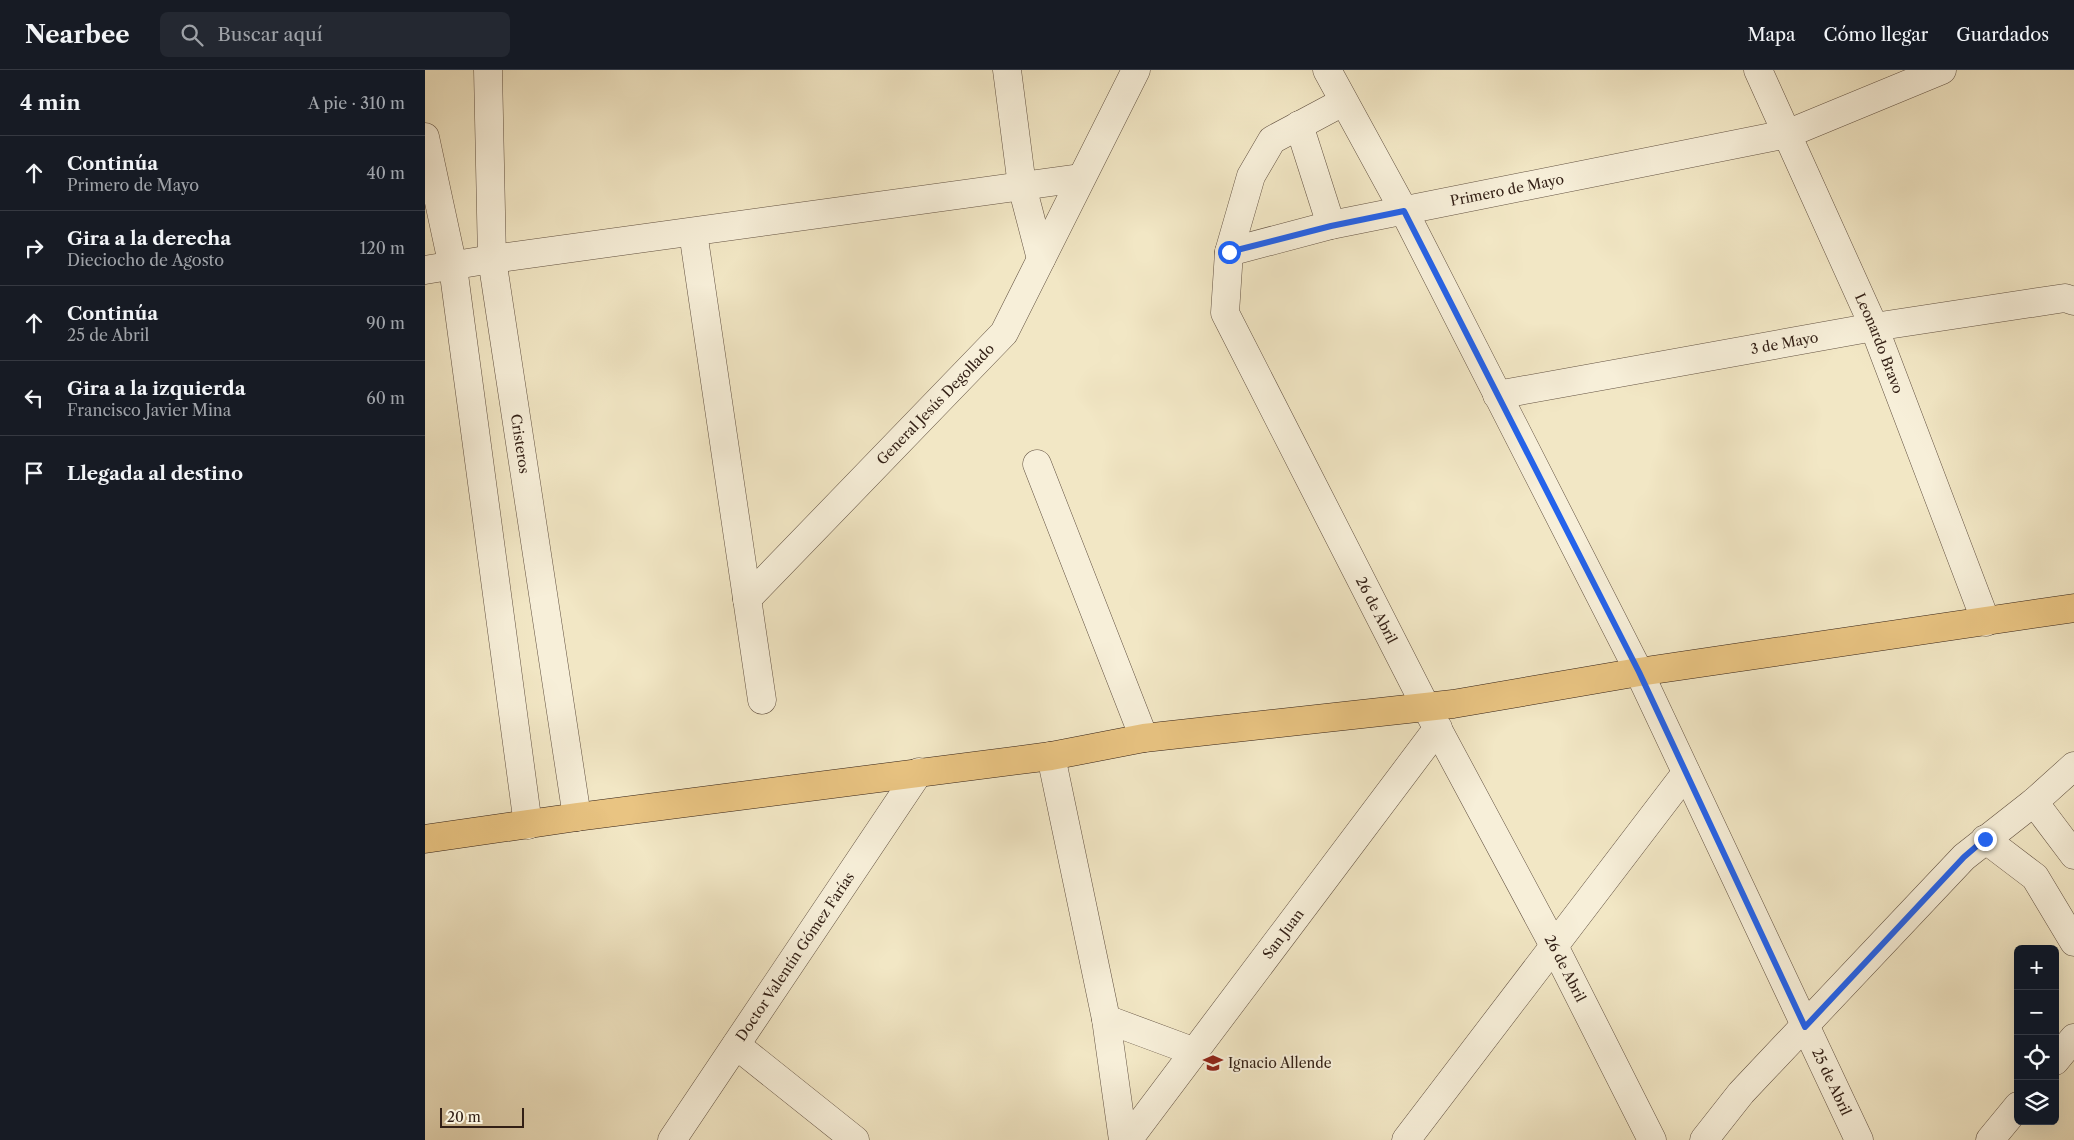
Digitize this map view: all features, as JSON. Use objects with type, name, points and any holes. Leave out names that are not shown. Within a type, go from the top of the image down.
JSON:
[{"type":"main road","points":[[425,839],[577,817],[1051,756],[1144,738],[1432,718],[1639,672],[2074,608]]},
{"type":"street","name":"Cristeros","points":[[488,70],[492,259],[577,817]]},
{"type":"street","points":[[1007,70],[1022,186],[1041,259]]},
{"type":"street","name":"General Jesús Degollado","points":[[747,599],[1004,333],[1136,70]]},
{"type":"street","name":"25 de Abril","points":[[1327,70],[1404,211],[1639,672],[1859,1140]]},
{"type":"street","name":"Leonardo Bravo","points":[[1758,70],[1875,327],[1986,622]]},
{"type":"street","name":"Primero de Mayo","points":[[1229,252],[1331,226],[1787,134],[1942,70]]},
{"type":"street","name":"26 de Abril","points":[[1343,102],[1272,140],[1251,176],[1229,252],[1225,313],[1432,718],[1554,946],[1652,1140]]},
{"type":"street","points":[[1299,125],[1331,226]]},
{"type":"street","points":[[425,137],[453,267],[528,825]]},
{"type":"street","points":[[425,270],[453,267],[492,259],[1081,178]]},
{"type":"street","points":[[693,232],[762,700]]},
{"type":"street","name":"3 de Mayo","points":[[1497,396],[1875,327],[2065,298],[2074,301]]},
{"type":"street","points":[[1037,464],[1144,738]]},
{"type":"street","name":"San Juan","points":[[1128,1140],[1195,1052],[1432,718]]},
{"type":"street","points":[[1051,756],[1106,1019],[1123,1140]]},
{"type":"street","points":[[1704,1140],[1741,1093],[1964,857],[2034,802],[2074,766]]},
{"type":"street","name":"Doctor Valentín Gómez Farías","points":[[671,1140],[919,772]]},
{"type":"street","points":[[1405,1140],[1686,773]]},
{"type":"street","points":[[2034,802],[2074,855]]},
{"type":"street","points":[[1985,839],[2035,877],[2074,942]]},
{"type":"street","points":[[1106,1019],[1195,1052]]},
{"type":"street","points":[[2059,1055],[2074,1038]]},
{"type":"street","points":[[736,1045],[855,1140]]},
{"type":"street","points":[[1990,1140],[2014,1111]]},
{"type":"place","name":"Ignacio Allende","points":[[1213,1063]]},
{"type":"route","points":[[1229,252],[1331,226],[1404,211],[1639,672],[1805,1027],[1964,857],[1985,839]]}]
